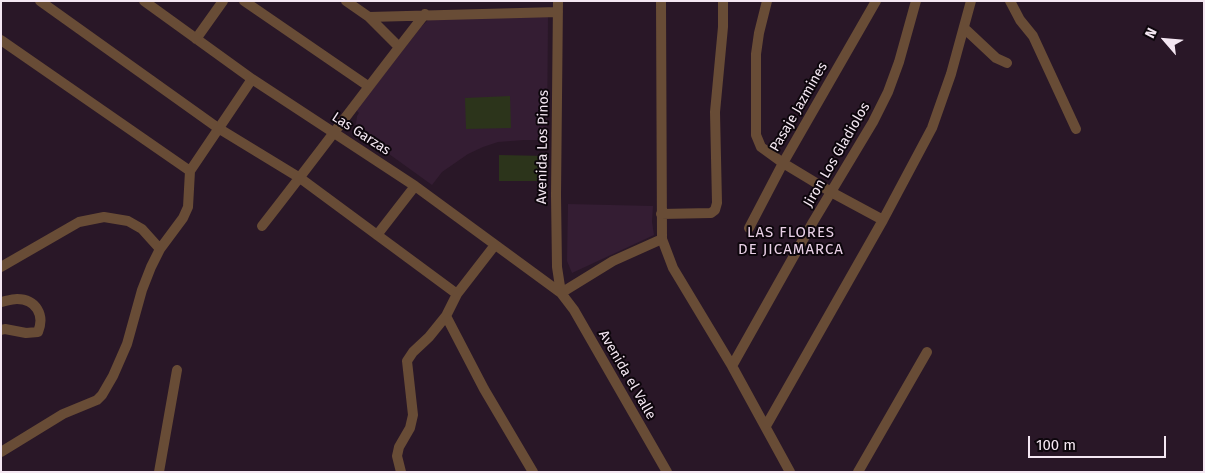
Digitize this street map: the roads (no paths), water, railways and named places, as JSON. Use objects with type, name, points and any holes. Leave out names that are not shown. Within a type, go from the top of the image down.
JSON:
[{"type":"street","points":[[40,1],[218,128],[300,178],[458,294]]},
{"type":"street","name":"Las Garzas","points":[[144,1],[252,79],[415,186],[561,293]]},
{"type":"street","points":[[196,39],[223,1]]},
{"type":"street","points":[[244,1],[368,86]]},
{"type":"street","points":[[346,1],[369,17],[399,47]]},
{"type":"street","points":[[661,1],[660,214],[662,239],[673,268],[732,366],[790,472]]},
{"type":"street","points":[[660,214],[711,213],[715,210],[717,203],[716,112],[723,27],[723,1]]},
{"type":"street","points":[[767,1],[756,54],[756,135],[761,147],[831,192],[883,220]]},
{"type":"street","name":"Pasaje Jazmines","points":[[749,228],[783,162],[876,1]]},
{"type":"street","name":"Jiron Los Gladiolos","points":[[732,366],[873,122],[888,92],[899,62],[916,1]]},
{"type":"street","points":[[766,426],[883,220],[932,128],[951,74],[971,1]]},
{"type":"street","points":[[1010,1],[1020,20],[1033,36],[1076,129]]},
{"type":"street","points":[[369,17],[558,7]]},
{"type":"street","name":"Avenida Los Pinos","points":[[558,7],[556,267],[561,293]]},
{"type":"street","points":[[262,226],[425,14]]},
{"type":"street","points":[[964,28],[996,58],[1006,64]]},
{"type":"street","points":[[1,40],[190,171]]},
{"type":"street","points":[[1,452],[57,418],[97,400],[102,395],[113,376],[127,344],[142,290],[151,267],[160,249],[183,218],[188,207],[190,171],[252,79]]},
{"type":"street","points":[[377,235],[415,186]]},
{"type":"street","points":[[1,267],[79,222],[104,217],[128,221],[142,229],[160,249]]},
{"type":"street","points":[[561,293],[613,261],[662,239]]},
{"type":"street","points":[[401,472],[397,456],[399,447],[410,428],[414,415],[407,361],[446,316],[458,294],[495,245]]},
{"type":"street","name":"Avenida el Valle","points":[[561,293],[578,316],[667,472]]},
{"type":"street","points":[[1,302],[17,299],[30,302],[36,306],[42,317],[38,332],[33,334],[1,330]]},
{"type":"street","points":[[446,316],[484,389],[533,472]]},
{"type":"street","points":[[858,472],[927,352]]},
{"type":"street","points":[[159,472],[176,370]]},
{"type":"district","name":"LAS FLORES DE JICAMARCA","points":[[791,242]]}]
